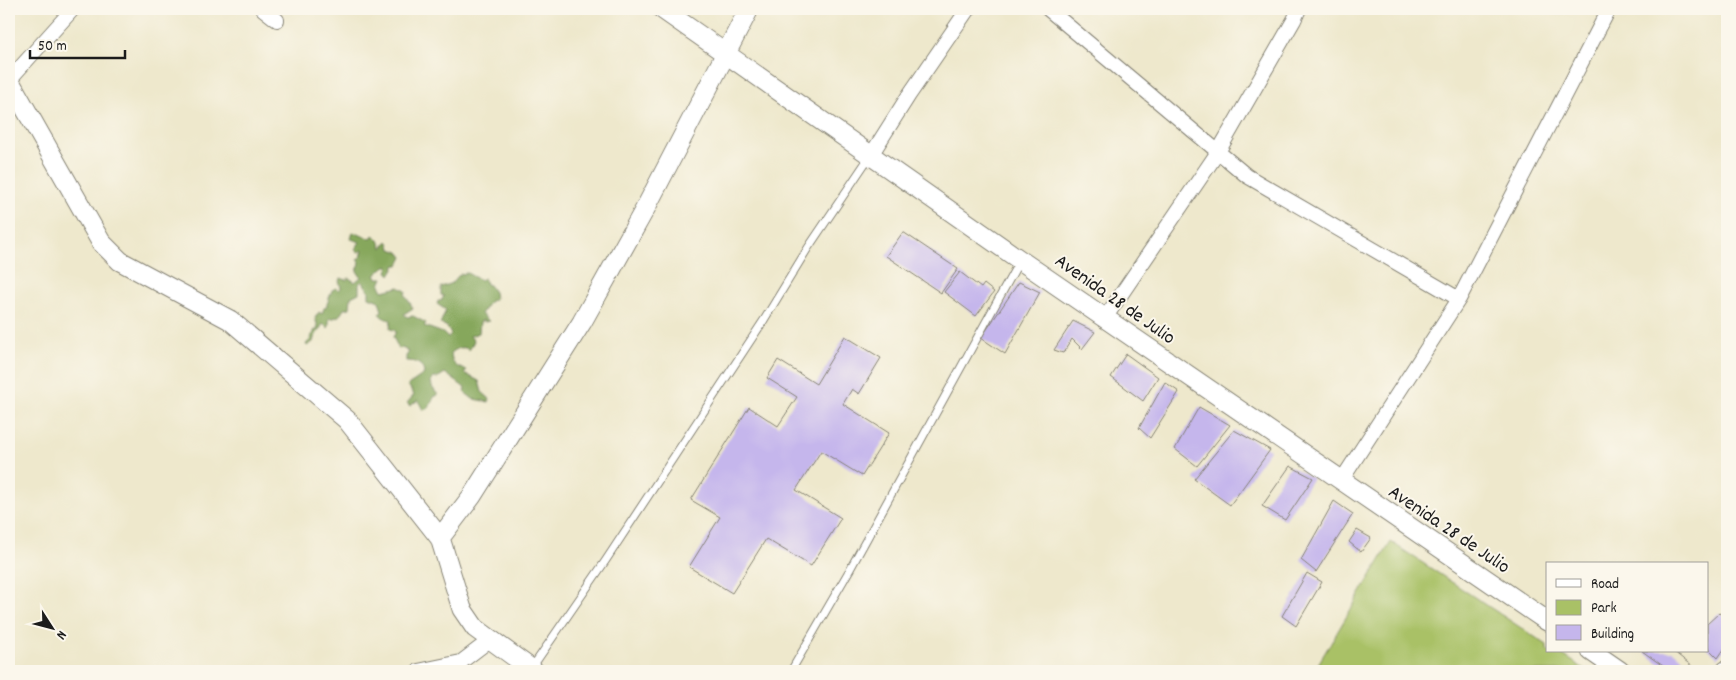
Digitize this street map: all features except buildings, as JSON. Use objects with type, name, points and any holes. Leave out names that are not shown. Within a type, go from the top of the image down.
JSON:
[{"type":"street","points":[[73,9],[9,80],[101,242],[120,261],[230,320],[348,420],[440,538],[462,610],[475,628],[533,670]]},
{"type":"street","points":[[263,9],[277,20]]},
{"type":"street","name":"Avenida 28 de Julio","points":[[662,9],[726,52],[1020,260],[1546,620]]},
{"type":"street","points":[[440,538],[472,496],[582,322],[645,209],[749,9]]},
{"type":"street","points":[[871,155],[908,95],[968,9]]},
{"type":"street","points":[[1048,9],[1247,176],[1459,299]]},
{"type":"street","points":[[1105,318],[1218,152],[1299,9]]},
{"type":"street","points":[[1341,481],[1459,299],[1610,9]]},
{"type":"street","points":[[418,671],[460,667],[490,640]]},
{"type":"street","points":[[1592,652],[1620,671]]},
{"type":"lane","points":[[533,670],[764,320],[808,248],[871,155]]},
{"type":"lane","points":[[791,671],[853,563],[1020,260]]},
{"type":"green space","points":[[353,232],[371,239],[373,235],[379,240],[382,248],[388,241],[391,249],[399,252],[403,257],[390,275],[387,272],[388,265],[375,275],[377,278],[383,278],[380,285],[383,291],[399,287],[406,291],[405,295],[413,308],[404,314],[407,317],[413,316],[426,323],[424,326],[443,333],[448,338],[451,334],[446,326],[440,324],[446,310],[437,304],[444,296],[441,295],[441,287],[452,283],[460,274],[467,273],[480,280],[484,278],[486,284],[494,292],[495,299],[490,301],[481,314],[489,321],[484,322],[483,320],[480,322],[479,333],[470,336],[474,341],[469,350],[462,348],[451,353],[456,365],[467,370],[464,373],[479,381],[482,392],[490,399],[489,402],[473,399],[464,392],[465,388],[445,373],[437,378],[433,378],[431,381],[432,387],[438,395],[434,397],[429,408],[423,410],[418,400],[410,406],[407,403],[414,395],[408,385],[424,374],[422,367],[418,363],[406,361],[406,356],[409,352],[402,348],[399,349],[393,337],[396,332],[390,329],[391,320],[380,315],[379,313],[382,311],[379,301],[369,297],[369,291],[362,281],[359,284],[359,293],[351,297],[350,308],[344,309],[338,317],[329,319],[328,328],[323,324],[313,342],[307,346],[306,344],[311,339],[314,330],[316,331],[318,327],[315,318],[319,312],[322,314],[332,290],[336,288],[339,290],[341,288],[339,281],[341,278],[346,280],[349,278],[355,282],[361,277],[357,271],[360,263],[357,259],[361,257],[363,250],[358,252],[355,249],[360,242],[351,239]]},
{"type":"green space","points":[[1391,542],[1546,644],[1546,652],[1558,652],[1587,671],[1314,671]]}]
